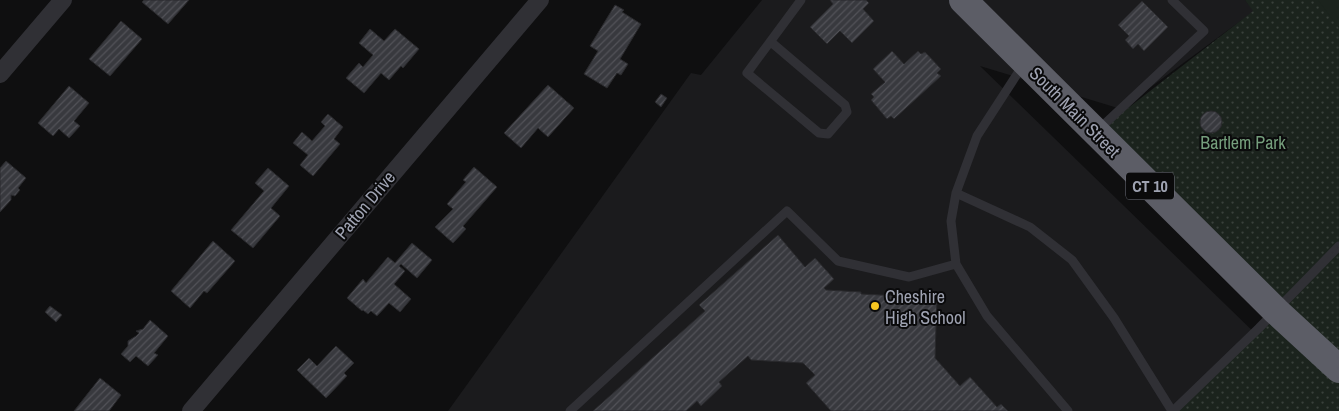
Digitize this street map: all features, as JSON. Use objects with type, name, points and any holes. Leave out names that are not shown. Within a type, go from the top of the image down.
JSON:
[{"type":"highway","name":"South Main Street","points":[[963,0],[1276,312],[1339,369]]},
{"type":"street","points":[[0,74],[63,0]]},
{"type":"street","name":"Patton Drive","points":[[190,411],[540,0]]},
{"type":"lane","points":[[771,42],[845,105],[847,112],[828,134],[819,132],[747,73],[801,0]]},
{"type":"lane","points":[[1096,133],[1204,31],[1172,0]]},
{"type":"lane","points":[[1025,63],[977,136],[956,193],[951,221],[956,264],[987,316],[1068,411]]},
{"type":"lane","points":[[956,193],[1030,226],[1072,260],[1114,318],[1173,411],[1276,312],[1339,246]]},
{"type":"lane","points":[[570,411],[787,210],[838,261],[909,277],[956,264]]},
{"type":"shaded area","name":"Cheshire High School","points":[[762,0],[1245,0],[1254,11],[1121,109],[980,66],[1335,411],[448,411],[691,73],[701,75]]},
{"type":"green space","name":"Bartlem Park","points":[[1245,0],[1339,0],[1339,411],[1173,411],[1276,311],[1096,133],[1253,11]]},
{"type":"green space","points":[[1318,0],[1339,0],[1339,28]]},
{"type":"building","points":[[144,0],[189,0],[168,24],[142,2]]},
{"type":"building","points":[[830,0],[866,0],[869,3],[863,9],[874,21],[852,43],[840,31],[827,44],[810,27],[833,4]]},
{"type":"building","points":[[1142,1],[1168,27],[1144,51],[1138,44],[1133,49],[1125,40],[1129,36],[1118,25]]},
{"type":"building","points":[[615,5],[624,10],[622,12],[641,24],[620,59],[628,64],[621,75],[617,73],[607,88],[584,74],[598,51],[590,46]]},
{"type":"building","points":[[121,21],[142,39],[110,76],[89,59]]},
{"type":"building","points":[[370,29],[384,41],[395,29],[419,49],[403,68],[401,66],[389,80],[381,73],[364,93],[346,78],[359,63],[363,67],[373,55],[359,43]]},
{"type":"building","points":[[892,51],[904,64],[918,51],[921,54],[925,52],[941,69],[937,73],[941,76],[894,119],[891,116],[887,119],[871,100],[874,97],[871,94],[885,82],[873,69]]},
{"type":"building","points":[[548,85],[574,108],[548,137],[538,128],[521,148],[504,133]]},
{"type":"building","points":[[69,86],[89,103],[74,121],[80,126],[69,138],[59,129],[53,136],[38,123]]},
{"type":"building","points":[[661,94],[667,98],[661,107],[655,102]]},
{"type":"building","points":[[1211,111],[1219,114],[1222,122],[1219,130],[1211,133],[1203,130],[1200,122],[1203,114]]},
{"type":"building","points":[[328,114],[343,127],[334,139],[340,144],[313,176],[300,165],[308,155],[293,143],[302,132],[312,141],[325,126],[321,122]]},
{"type":"building","points":[[6,161],[26,178],[18,188],[20,190],[15,196],[11,195],[11,200],[0,212],[0,168]]},
{"type":"building","points":[[474,167],[497,187],[463,226],[466,229],[453,243],[435,227],[453,209],[447,204],[466,182],[463,180]]},
{"type":"building","points":[[268,168],[289,186],[271,208],[280,216],[253,248],[231,230],[264,191],[255,183]]},
{"type":"building","name":"Cheshire High School","points":[[778,235],[805,267],[815,258],[834,279],[824,288],[826,290],[899,296],[899,293],[937,295],[935,358],[960,386],[970,377],[997,407],[1001,404],[1008,411],[831,411],[806,383],[815,375],[803,363],[751,360],[748,356],[719,382],[722,386],[701,406],[697,401],[686,411],[593,411],[705,311],[699,305]]},
{"type":"building","points":[[213,241],[235,261],[207,293],[204,291],[190,308],[171,291]]},
{"type":"building","points":[[412,243],[432,260],[417,278],[401,264],[399,266],[405,271],[394,284],[411,299],[400,312],[389,303],[377,316],[371,311],[368,314],[347,298],[363,279],[366,283],[388,257],[395,263]]},
{"type":"building","points":[[50,306],[62,315],[56,322],[45,312]]},
{"type":"building","points":[[150,320],[168,336],[154,353],[158,355],[148,366],[136,356],[130,362],[121,354],[128,346],[128,341],[139,333],[136,331],[143,329]]},
{"type":"building","points":[[336,346],[354,363],[344,373],[347,376],[326,398],[297,370],[309,358],[317,366]]},
{"type":"building","points":[[100,378],[121,395],[109,411],[74,411]]},
{"type":"place","name":"Cheshire High School","points":[[875,306]]}]
